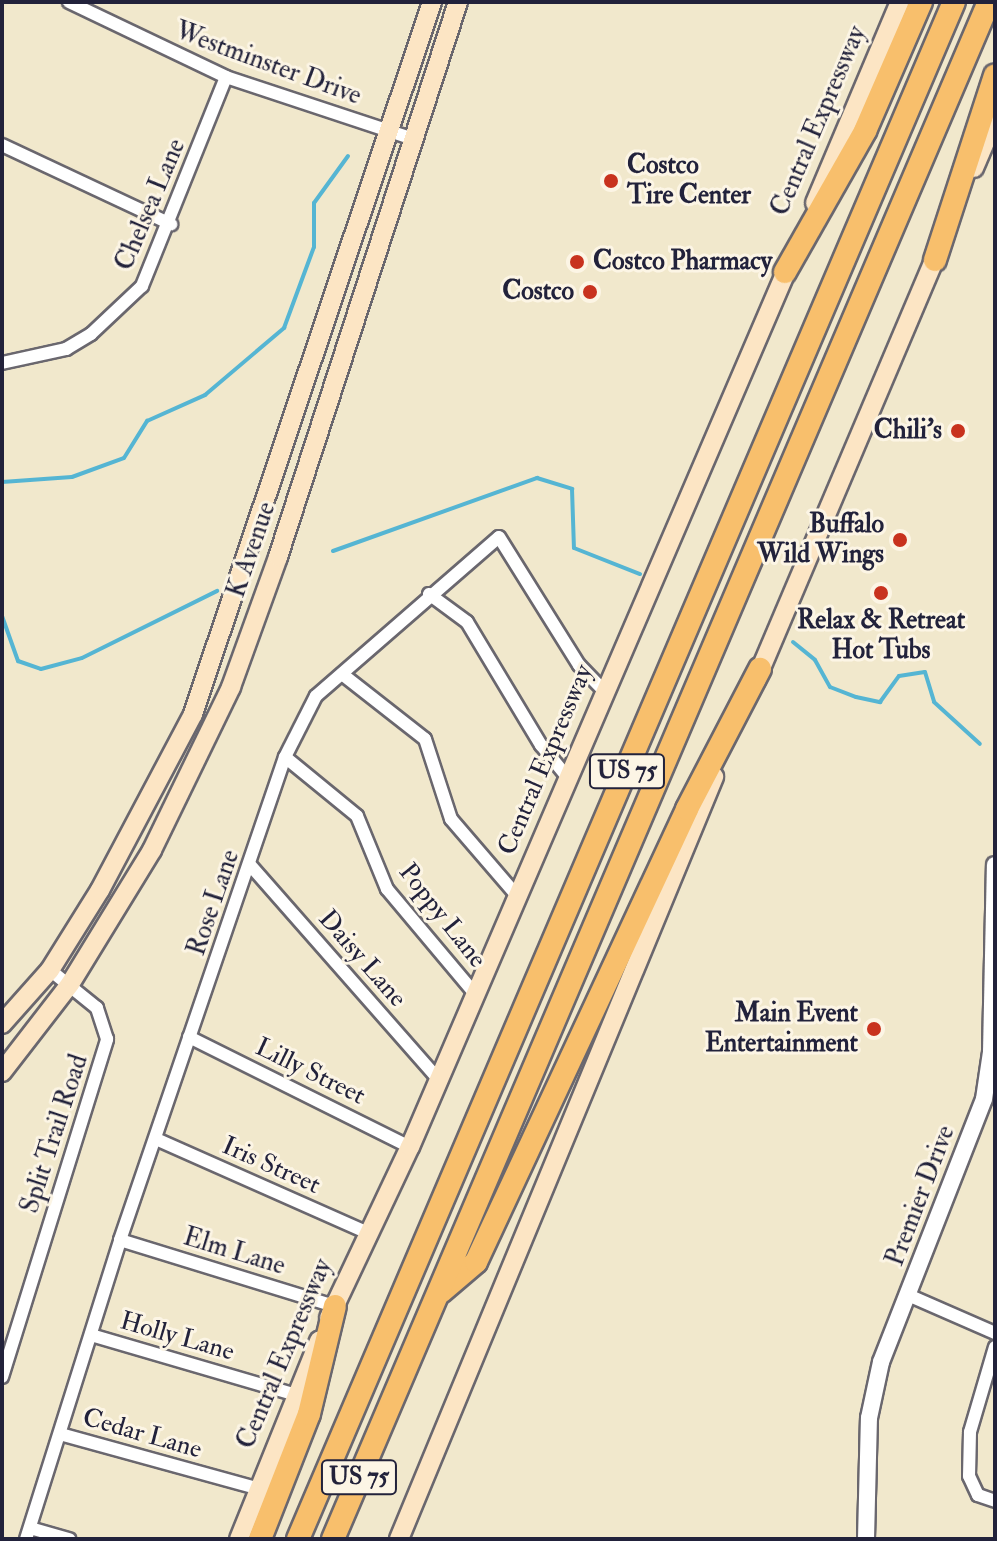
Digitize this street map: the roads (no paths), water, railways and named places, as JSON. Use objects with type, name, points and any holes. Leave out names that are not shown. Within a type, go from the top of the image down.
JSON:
[{"type":"highway","points":[[785,272],[865,131],[921,2]]},
{"type":"highway","name":"US 75","points":[[298,1539],[954,2]]},
{"type":"highway","name":"US 75","points":[[333,1539],[989,2]]},
{"type":"highway","points":[[935,260],[995,75]]},
{"type":"highway","points":[[437,1295],[476,1262],[687,809],[760,669]]},
{"type":"highway","points":[[260,1539],[309,1414],[335,1306]]},
{"type":"main road","name":"K Avenue","points":[[2,1024],[50,970],[141,819],[193,714],[432,2]]},
{"type":"main road","name":"K Avenue","points":[[2,1072],[70,984],[152,850],[212,731],[293,513],[458,2]]},
{"type":"main road","name":"Central Expressway","points":[[239,1539],[296,1395],[476,995],[900,2]]},
{"type":"main road","points":[[399,1539],[600,1044],[995,119]]},
{"type":"main road","points":[[264,503],[293,513]]},
{"type":"street","name":"Westminster Drive","points":[[69,2],[226,77],[413,139]]},
{"type":"street","name":"Chelsea Lane","points":[[2,363],[45,356],[100,327],[142,286],[171,224],[226,77]]},
{"type":"street","points":[[2,145],[171,224]]},
{"type":"street","name":"Rose Lane","points":[[28,1533],[120,1240],[251,866],[285,757],[316,696],[429,594],[499,537],[579,665],[605,692]]},
{"type":"street","points":[[429,594],[467,622],[541,745],[568,778]]},
{"type":"street","points":[[342,674],[425,739],[451,819],[518,897]]},
{"type":"street","name":"Poppy Lane","points":[[285,757],[357,816],[387,889],[476,995]]},
{"type":"street","name":"Premier Drive","points":[[866,1539],[869,1418],[881,1362],[984,1099],[991,1052],[995,865]]},
{"type":"street","name":"Daisy Lane","points":[[251,866],[439,1080]]},
{"type":"street","name":"Split Trail Road","points":[[2,1377],[105,1050],[103,1018],[70,984],[50,970]]},
{"type":"street","name":"Lilly Street","points":[[189,1037],[410,1147]]},
{"type":"street","name":"Iris Street","points":[[156,1139],[368,1233]]},
{"type":"street","name":"Elm Lane","points":[[120,1240],[335,1306]]},
{"type":"street","points":[[908,1295],[995,1333]]},
{"type":"street","name":"Holly Lane","points":[[91,1335],[296,1395]]},
{"type":"street","points":[[992,1501],[970,1484],[970,1432],[995,1347]]},
{"type":"street","name":"Cedar Lane","points":[[60,1434],[259,1489]]},
{"type":"street","points":[[28,1533],[69,1539]]},
{"type":"waterway","points":[[2,482],[72,477],[124,458],[147,421],[205,395],[284,328],[314,247],[314,203],[348,156]]},
{"type":"waterway","points":[[333,551],[537,478],[572,489],[574,548],[640,574]]},
{"type":"waterway","points":[[2,616],[18,661],[41,669],[82,658],[217,591]]},
{"type":"waterway","points":[[793,642],[815,660],[830,687],[856,697],[880,702],[899,676],[925,672],[934,702],[980,744]]},
{"type":"place","name":"Costco Tire Center","points":[[611,181]]},
{"type":"place","name":"Costco Pharmacy","points":[[577,262]]},
{"type":"place","name":"Costco","points":[[590,292]]},
{"type":"place","name":"Chili's","points":[[958,431]]},
{"type":"place","name":"Buffalo Wild Wings","points":[[900,540]]},
{"type":"place","name":"Relax & Retreat Hot Tubs","points":[[881,593]]},
{"type":"place","name":"Main Event Entertainment","points":[[874,1029]]}]
